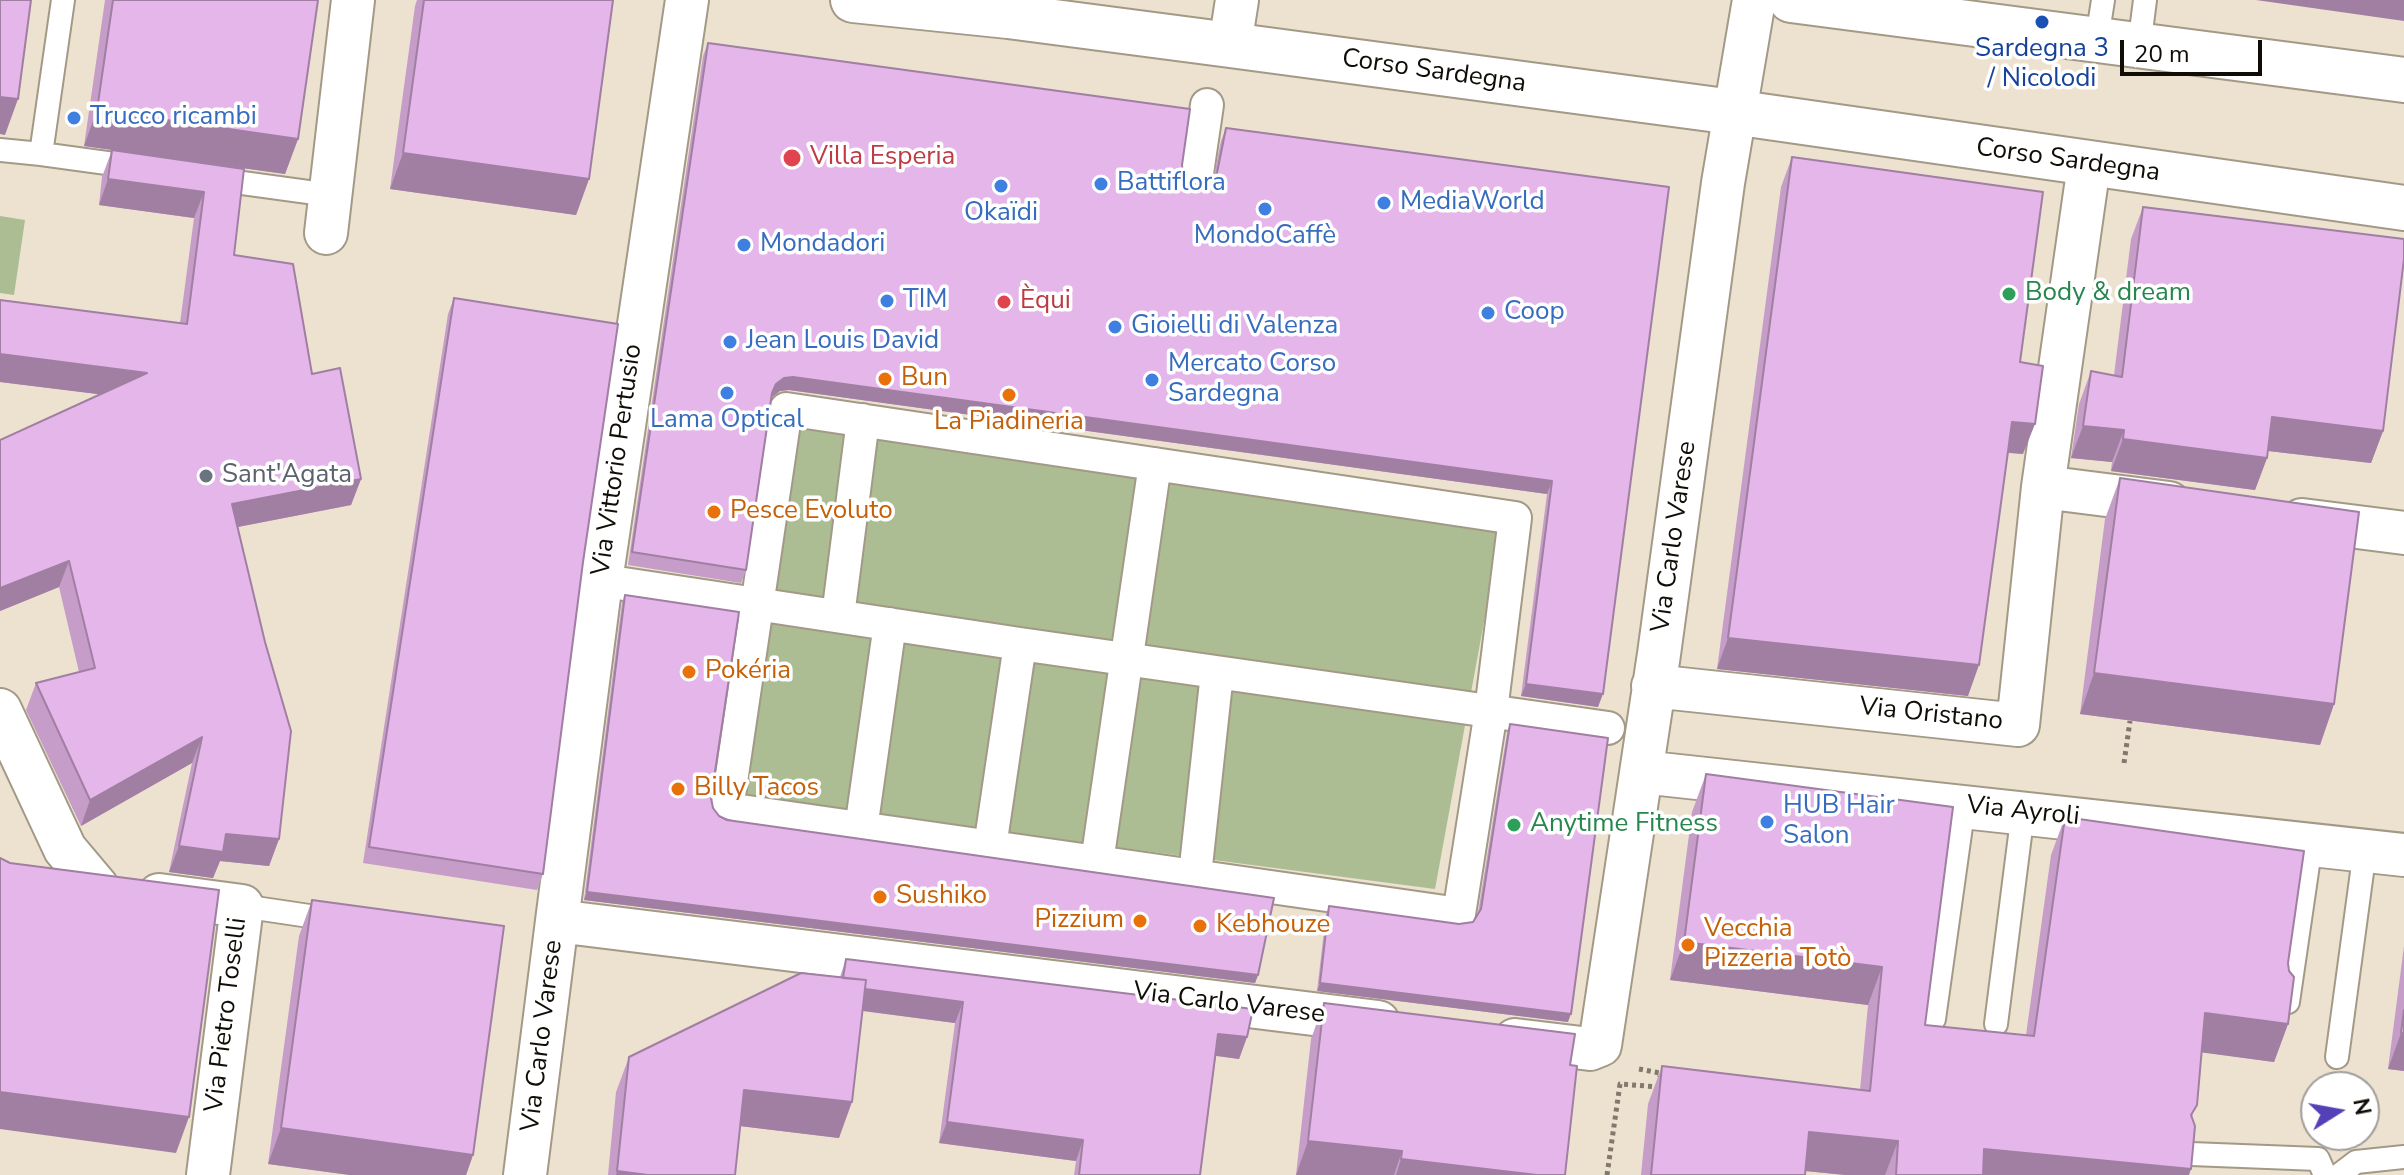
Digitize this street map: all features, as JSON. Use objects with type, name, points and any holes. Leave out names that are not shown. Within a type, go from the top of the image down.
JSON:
[{"type":"main road","name":"Corso Sardegna","points":[[853,0],[1008,16],[1733,112],[2404,208]]},
{"type":"main road","points":[[1791,0],[2113,28],[2404,80]]},
{"type":"street","points":[[328,214],[353,0]]},
{"type":"street","name":"Via Vittorio Pertusio","points":[[557,921],[601,581],[687,0]]},
{"type":"street","points":[[1230,45],[1237,0]]},
{"type":"street","points":[[1733,112],[1754,0]]},
{"type":"street","points":[[1196,180],[1207,105]]},
{"type":"street","name":"Via Carlo Varese","points":[[1479,1035],[1590,1049],[1600,1045],[1642,772],[1733,112]]},
{"type":"street","name":"Via Oristano","points":[[1653,686],[2018,725],[2043,487],[2089,165]]},
{"type":"street","points":[[786,409],[863,420],[1515,518],[1491,711],[1459,914],[727,809],[786,409]]},
{"type":"street","points":[[838,616],[863,420]]},
{"type":"street","points":[[1097,862],[1155,464]]},
{"type":"street","points":[[2043,487],[2200,507]]},
{"type":"street","points":[[2263,515],[2404,533]]},
{"type":"street","points":[[624,584],[1608,728]]},
{"type":"street","points":[[861,829],[890,624]]},
{"type":"street","points":[[990,847],[1020,644]]},
{"type":"street","points":[[1195,875],[1217,673]]},
{"type":"street","points":[[0,710],[65,849],[97,887]]},
{"type":"street","name":"Via Ayroli","points":[[1642,772],[2384,852]]},
{"type":"street","name":"Via Pietro Toselli","points":[[42,880],[242,906],[208,1175]]},
{"type":"street","name":"Via Carlo Varese","points":[[525,1175],[557,921],[1416,1027]]},
{"type":"lane","points":[[41,154],[63,0]]},
{"type":"lane","points":[[2113,28],[2145,0]]},
{"type":"lane","points":[[0,150],[163,171]]},
{"type":"lane","points":[[193,176],[328,214]]},
{"type":"lane","points":[[1934,1019],[1964,805]]},
{"type":"lane","points":[[1996,1024],[2023,812]]},
{"type":"lane","points":[[2288,1003],[2311,844]]},
{"type":"lane","points":[[2337,1057],[2384,852]]},
{"type":"lane","points":[[242,906],[362,924]]},
{"type":"lane","points":[[2191,1154],[2318,1159],[2325,1175]]},
{"type":"lane","points":[[2339,1175],[2356,1162],[2404,1157]]},
{"type":"path","points":[[2124,760],[2130,721]]},
{"type":"path","points":[[1607,1175],[1620,1084],[1658,1088],[1660,1073],[1635,1069]]},
{"type":"green space","points":[[0,216],[25,220],[14,295],[0,293]]},
{"type":"green space","points":[[798,427],[1501,529],[1435,889],[741,798]]},
{"type":"building","points":[[0,0],[31,0],[18,99],[0,97]]},
{"type":"building","points":[[113,0],[318,0],[298,139],[97,110]]},
{"type":"building","points":[[424,0],[613,0],[589,179],[403,153]]},
{"type":"building","points":[[708,43],[1190,109],[1182,165],[1188,181],[1199,186],[1216,178],[1226,128],[1669,187],[1603,694],[1526,684],[1552,481],[793,377],[784,378],[776,384],[772,393],[746,570],[632,552]]},
{"type":"building","points":[[112,150],[244,169],[234,255],[293,264],[312,374],[340,368],[361,479],[232,504],[265,642],[291,731],[279,839],[226,834],[223,852],[179,846],[202,737],[90,800],[36,683],[95,668],[69,561],[0,588],[0,440],[147,373],[0,354],[0,300],[187,324],[204,192],[108,179]]},
{"type":"building","points":[[1792,157],[2043,192],[2020,362],[2043,366],[2035,424],[2012,422],[1979,665],[1728,638]]},
{"type":"building","points":[[2143,207],[2404,239],[2383,431],[2272,417],[2267,458],[2123,439],[2124,430],[2083,426],[2091,371],[2122,377]]},
{"type":"building","points":[[454,298],[618,324],[583,562],[543,874],[369,847]]},
{"type":"building","points":[[2120,478],[2359,512],[2334,704],[2094,673]]},
{"type":"building","points":[[625,595],[739,612],[711,798],[719,816],[727,820],[1274,898],[1258,975],[587,892]]},
{"type":"building","points":[[1510,724],[1608,738],[1571,1014],[1320,983],[1329,906],[1459,924],[1473,922],[1481,909]]},
{"type":"building","points":[[1706,774],[1953,807],[1925,1025],[2034,1036],[2065,817],[2304,851],[2288,963],[2294,977],[2288,1024],[2205,1013],[2197,1105],[2191,1115],[2195,1126],[2191,1169],[1984,1149],[1983,1175],[1896,1175],[1898,1141],[1809,1132],[1805,1175],[1651,1175],[1662,1066],[1870,1091],[1882,967],[1684,942]]},
{"type":"building","points":[[0,858],[10,863],[219,890],[189,1117],[0,1092]]},
{"type":"building","points":[[312,900],[504,926],[473,1155],[281,1128]]},
{"type":"building","points":[[846,959],[1253,1009],[1247,1037],[1218,1034],[1200,1175],[1079,1175],[1083,1140],[947,1122],[963,1002],[865,989],[866,980],[843,978]]},
{"type":"building","points":[[801,973],[866,980],[852,1102],[744,1090],[735,1175],[648,1175],[617,1171],[629,1057]]},
{"type":"building","points":[[1324,1003],[1575,1034],[1570,1065],[1577,1066],[1565,1175],[1537,1175],[1401,1159],[1402,1151],[1308,1141]]},
{"type":"place","name":"Sardegna 3 / Nicolodi","points":[[2042,22]]},
{"type":"place","name":"Trucco ricambi","points":[[74,118]]},
{"type":"place","name":"Villa Esperia","points":[[792,158]]},
{"type":"place","name":"Battiflora","points":[[1101,184]]},
{"type":"place","name":"Okaïdi","points":[[1001,186]]},
{"type":"place","name":"MediaWorld","points":[[1384,203]]},
{"type":"place","name":"MondoCaffè","points":[[1265,209]]},
{"type":"place","name":"Mondadori","points":[[744,245]]},
{"type":"place","name":"Body & dream","points":[[2009,294]]},
{"type":"place","name":"TIM","points":[[887,301]]},
{"type":"place","name":"Èqui","points":[[1004,302]]},
{"type":"place","name":"Coop","points":[[1488,313]]},
{"type":"place","name":"Gioielli di Valenza","points":[[1115,327]]},
{"type":"place","name":"Jean Louis David","points":[[730,342]]},
{"type":"place","name":"Bun","points":[[885,379]]},
{"type":"place","name":"Mercato Corso Sardegna","points":[[1152,380]]},
{"type":"place","name":"Lama Optical","points":[[727,393]]},
{"type":"place","name":"La Piadineria","points":[[1009,395]]},
{"type":"place","name":"Sant'Agata","points":[[206,476]]},
{"type":"place","name":"Pesce Evoluto","points":[[714,512]]},
{"type":"place","name":"Pokéria","points":[[689,672]]},
{"type":"place","name":"Billy Tacos","points":[[678,789]]},
{"type":"place","name":"HUB Hair Salon","points":[[1767,822]]},
{"type":"place","name":"Anytime Fitness","points":[[1514,825]]},
{"type":"place","name":"Sushiko","points":[[880,897]]},
{"type":"place","name":"Pizzium","points":[[1140,921]]},
{"type":"place","name":"Kebhouze","points":[[1200,926]]},
{"type":"place","name":"Vecchia Pizzeria Totò","points":[[1688,945]]}]
